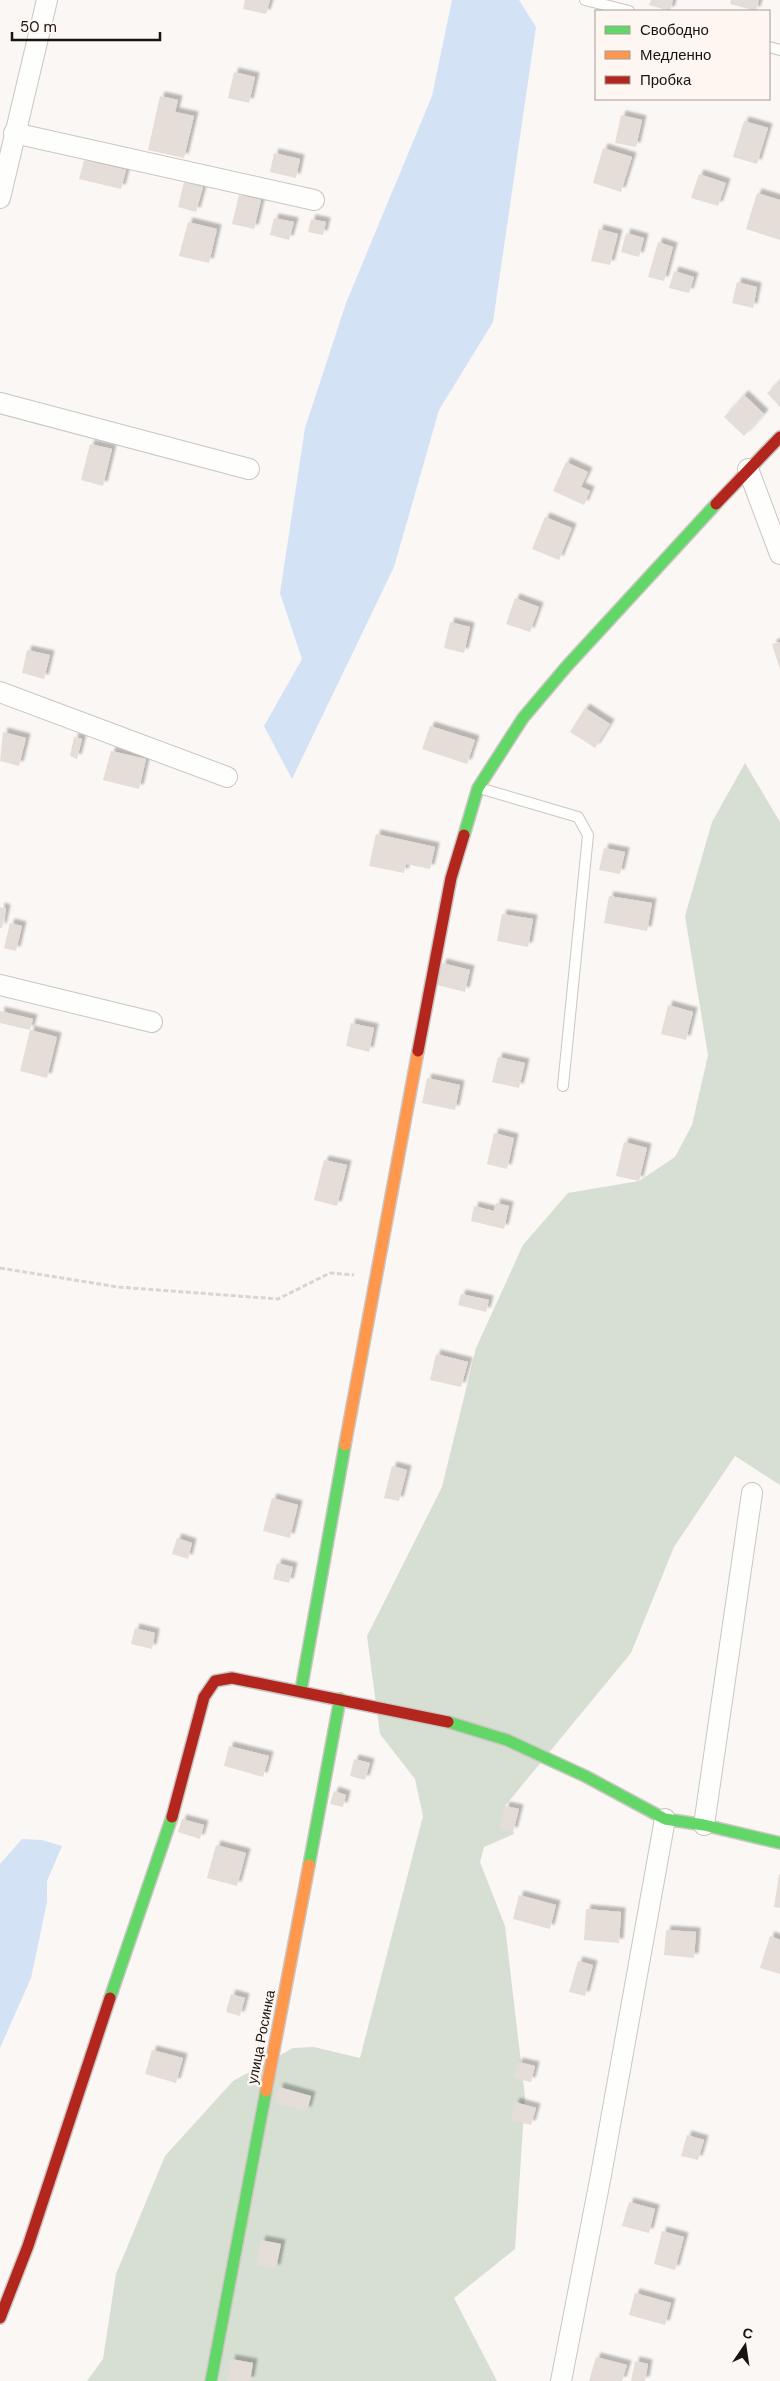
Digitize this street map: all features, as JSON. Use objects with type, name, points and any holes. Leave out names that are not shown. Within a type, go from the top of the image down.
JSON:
[{"type":"street","points":[[0,198],[14,133],[48,0]]},
{"type":"street","points":[[14,133],[314,200]]},
{"type":"street","points":[[0,403],[248,469]]},
{"type":"street","points":[[301,1690],[375,1278],[451,878],[478,788],[523,718],[560,674],[748,469],[780,437]]},
{"type":"street","points":[[748,469],[780,554]]},
{"type":"street","points":[[0,692],[227,777]]},
{"type":"street","points":[[0,985],[152,1022]]},
{"type":"street","points":[[704,1825],[752,1492]]},
{"type":"street","points":[[0,2318],[28,2246],[139,1909],[172,1817],[204,1697],[215,1682],[232,1678],[301,1690],[340,1700],[436,1719],[507,1740],[585,1776],[665,1818],[780,1843]]},
{"type":"street","name":"улица Росинка","points":[[211,2381],[340,1700]]},
{"type":"street","points":[[561,2381],[601,2175],[665,1818]]},
{"type":"lane","points":[[585,0],[625,10]]},
{"type":"lane","points":[[478,788],[578,817],[588,835],[564,1086]]},
{"type":"path","points":[[0,1268],[118,1286],[278,1298],[330,1273],[375,1278]]},
{"type":"shaded area","points":[[745,763],[780,822],[780,1485],[735,1456],[674,1547],[631,1653],[505,1806],[514,1834],[484,1847],[480,1862],[505,1926],[525,2097],[515,2249],[454,2298],[497,2381],[87,2381],[103,2359],[116,2274],[165,2156],[233,2081],[293,2048],[314,2047],[360,2058],[423,1816],[415,1779],[380,1734],[367,1636],[442,1487],[476,1348],[523,1245],[568,1193],[639,1181],[675,1157],[692,1125],[708,1055],[685,916],[712,822]]},
{"type":"water","points":[[452,0],[519,0],[536,27],[493,322],[439,410],[394,567],[292,779],[264,726],[302,659],[280,593],[305,428],[346,303],[432,96]]},
{"type":"water","points":[[22,1839],[42,1840],[62,1846],[47,1881],[47,1902],[31,1978],[0,2048],[0,1864]]},
{"type":"building","points":[[245,0],[270,0],[266,14],[243,9]]},
{"type":"building","points":[[651,0],[673,0],[670,10],[649,5]]},
{"type":"building","points":[[731,0],[759,0],[756,10],[730,4]]},
{"type":"building","points":[[234,72],[255,77],[249,103],[228,98]]},
{"type":"building","points":[[160,96],[178,100],[175,112],[194,116],[184,158],[148,150]]},
{"type":"building","points":[[621,115],[642,120],[636,147],[615,143]]},
{"type":"building","points":[[744,121],[768,128],[757,164],[733,157]]},
{"type":"building","points":[[603,148],[632,157],[621,192],[593,183]]},
{"type":"building","points":[[274,153],[300,159],[296,178],[270,172]]},
{"type":"building","points":[[84,160],[126,170],[121,189],[79,179]]},
{"type":"building","points":[[699,174],[726,183],[718,206],[691,198]]},
{"type":"building","points":[[184,182],[203,187],[196,212],[178,207]]},
{"type":"building","points":[[757,193],[780,200],[780,240],[746,229]]},
{"type":"building","points":[[239,195],[261,200],[254,229],[232,224]]},
{"type":"building","points":[[274,218],[294,222],[289,240],[270,235]]},
{"type":"building","points":[[311,219],[326,222],[323,235],[308,232]]},
{"type":"building","points":[[188,222],[217,229],[209,263],[179,256]]},
{"type":"building","points":[[599,229],[618,234],[610,265],[591,261]]},
{"type":"building","points":[[626,233],[644,238],[639,257],[621,252]]},
{"type":"building","points":[[658,242],[673,247],[664,281],[648,277]]},
{"type":"building","points":[[674,271],[694,277],[689,293],[669,288]]},
{"type":"building","points":[[737,282],[757,287],[753,308],[732,303]]},
{"type":"building","points":[[780,381],[780,407],[767,393]]},
{"type":"building","points":[[744,395],[764,414],[744,436],[724,417]]},
{"type":"building","points":[[90,444],[112,449],[103,486],[81,480]]},
{"type":"building","points":[[566,462],[588,472],[581,487],[590,491],[584,505],[553,491]]},
{"type":"building","points":[[545,517],[572,528],[559,560],[532,549]]},
{"type":"building","points":[[515,598],[539,607],[530,632],[506,624]]},
{"type":"building","points":[[450,622],[470,627],[464,653],[444,648]]},
{"type":"building","points":[[780,642],[780,669],[772,644]]},
{"type":"building","points":[[27,650],[50,655],[44,679],[22,673]]},
{"type":"building","points":[[585,708],[610,724],[595,748],[570,732]]},
{"type":"building","points":[[430,726],[475,740],[467,764],[422,749]]},
{"type":"building","points":[[3,732],[26,738],[19,766],[0,761]]},
{"type":"building","points":[[74,737],[82,739],[77,759],[70,756]]},
{"type":"building","points":[[111,751],[146,759],[139,789],[103,780]]},
{"type":"building","points":[[376,834],[435,847],[430,869],[406,864],[404,873],[369,866]]},
{"type":"building","points":[[604,848],[625,852],[620,874],[599,870]]},
{"type":"building","points":[[609,896],[652,903],[647,931],[604,923]]},
{"type":"building","points":[[0,907],[6,909],[2,928],[0,928]]},
{"type":"building","points":[[502,914],[533,919],[528,947],[497,941]]},
{"type":"building","points":[[10,923],[22,926],[16,951],[4,948]]},
{"type":"building","points":[[442,963],[470,970],[465,992],[437,985]]},
{"type":"building","points":[[668,1005],[693,1012],[686,1040],[661,1034]]},
{"type":"building","points":[[0,1011],[33,1019],[30,1030],[0,1023]]},
{"type":"building","points":[[351,1023],[374,1028],[369,1052],[346,1046]]},
{"type":"building","points":[[30,1030],[57,1037],[47,1078],[20,1071]]},
{"type":"building","points":[[498,1057],[525,1063],[519,1088],[492,1082]]},
{"type":"building","points":[[427,1078],[460,1085],[455,1110],[422,1103]]},
{"type":"building","points":[[494,1133],[514,1138],[507,1169],[487,1164]]},
{"type":"building","points":[[624,1142],[647,1148],[639,1181],[616,1176]]},
{"type":"building","points":[[324,1160],[347,1165],[337,1206],[314,1200]]},
{"type":"building","points":[[496,1203],[509,1206],[504,1229],[471,1221],[474,1206],[494,1211]]},
{"type":"building","points":[[461,1294],[489,1300],[486,1312],[458,1305]]},
{"type":"building","points":[[436,1354],[468,1362],[461,1387],[430,1380]]},
{"type":"building","points":[[392,1466],[407,1470],[399,1501],[384,1498]]},
{"type":"building","points":[[272,1498],[298,1505],[290,1538],[263,1531]]},
{"type":"building","points":[[177,1538],[192,1543],[188,1559],[172,1554]]},
{"type":"building","points":[[277,1563],[293,1567],[289,1583],[273,1579]]},
{"type":"building","points":[[135,1628],[155,1633],[152,1649],[131,1644]]},
{"type":"building","points":[[229,1746],[269,1756],[263,1777],[224,1766]]},
{"type":"building","points":[[354,1759],[370,1763],[365,1780],[350,1776]]},
{"type":"building","points":[[334,1791],[346,1795],[343,1807],[330,1804]]},
{"type":"building","points":[[505,1806],[519,1809],[513,1832],[499,1828]]},
{"type":"building","points":[[182,1819],[204,1825],[200,1839],[178,1832]]},
{"type":"building","points":[[216,1845],[246,1853],[237,1886],[207,1878]]},
{"type":"building","points":[[780,1874],[780,1908],[774,1907]]},
{"type":"building","points":[[519,1895],[556,1905],[550,1929],[513,1919]]},
{"type":"building","points":[[586,1909],[621,1912],[619,1943],[584,1940]]},
{"type":"building","points":[[666,1930],[696,1932],[694,1958],[664,1955]]},
{"type":"building","points":[[770,1936],[780,1940],[780,1974],[760,1968]]},
{"type":"building","points":[[578,1961],[593,1965],[585,1996],[569,1992]]},
{"type":"building","points":[[231,1994],[245,1998],[240,2016],[226,2012]]},
{"type":"building","points":[[152,2050],[183,2058],[176,2083],[145,2074]]},
{"type":"building","points":[[518,2062],[535,2066],[531,2082],[513,2078]]},
{"type":"building","points":[[279,2087],[311,2096],[307,2111],[275,2103]]},
{"type":"building","points":[[515,2102],[536,2108],[531,2125],[511,2120]]},
{"type":"building","points":[[687,2135],[704,2140],[698,2160],[681,2156]]},
{"type":"building","points":[[629,2202],[655,2209],[649,2233],[622,2226]]},
{"type":"building","points":[[662,2231],[684,2237],[675,2270],[654,2264]]},
{"type":"building","points":[[261,2240],[281,2244],[276,2269],[256,2265]]},
{"type":"building","points":[[635,2293],[671,2303],[665,2325],[629,2315]]},
{"type":"building","points":[[596,2357],[627,2365],[622,2381],[589,2381]]},
{"type":"building","points":[[231,2359],[253,2363],[250,2381],[227,2381]]},
{"type":"building","points":[[635,2361],[648,2364],[645,2381],[631,2381]]},
{"type":"traffic: fast","points":[[464,835],[478,788],[523,718],[567,666],[716,504]]},
{"type":"traffic: fast","points":[[301,1690],[345,1445]]},
{"type":"traffic: fast","points":[[309,1865],[340,1699]]},
{"type":"traffic: fast","points":[[448,1722],[507,1740],[585,1776],[665,1819],[704,1825],[780,1843]]},
{"type":"traffic: fast","points":[[110,1998],[172,1817]]},
{"type":"traffic: fast","points":[[211,2381],[266,2091]]},
{"type":"traffic: slow","points":[[345,1445],[418,1051]]},
{"type":"traffic: slow","points":[[266,2091],[309,1865]]},
{"type":"traffic: jam","points":[[716,504],[780,437]]},
{"type":"traffic: jam","points":[[418,1051],[451,878],[464,835]]},
{"type":"traffic: jam","points":[[172,1817],[204,1697],[215,1681],[232,1678],[448,1722]]},
{"type":"traffic: jam","points":[[0,2318],[28,2246],[110,1998]]}]
